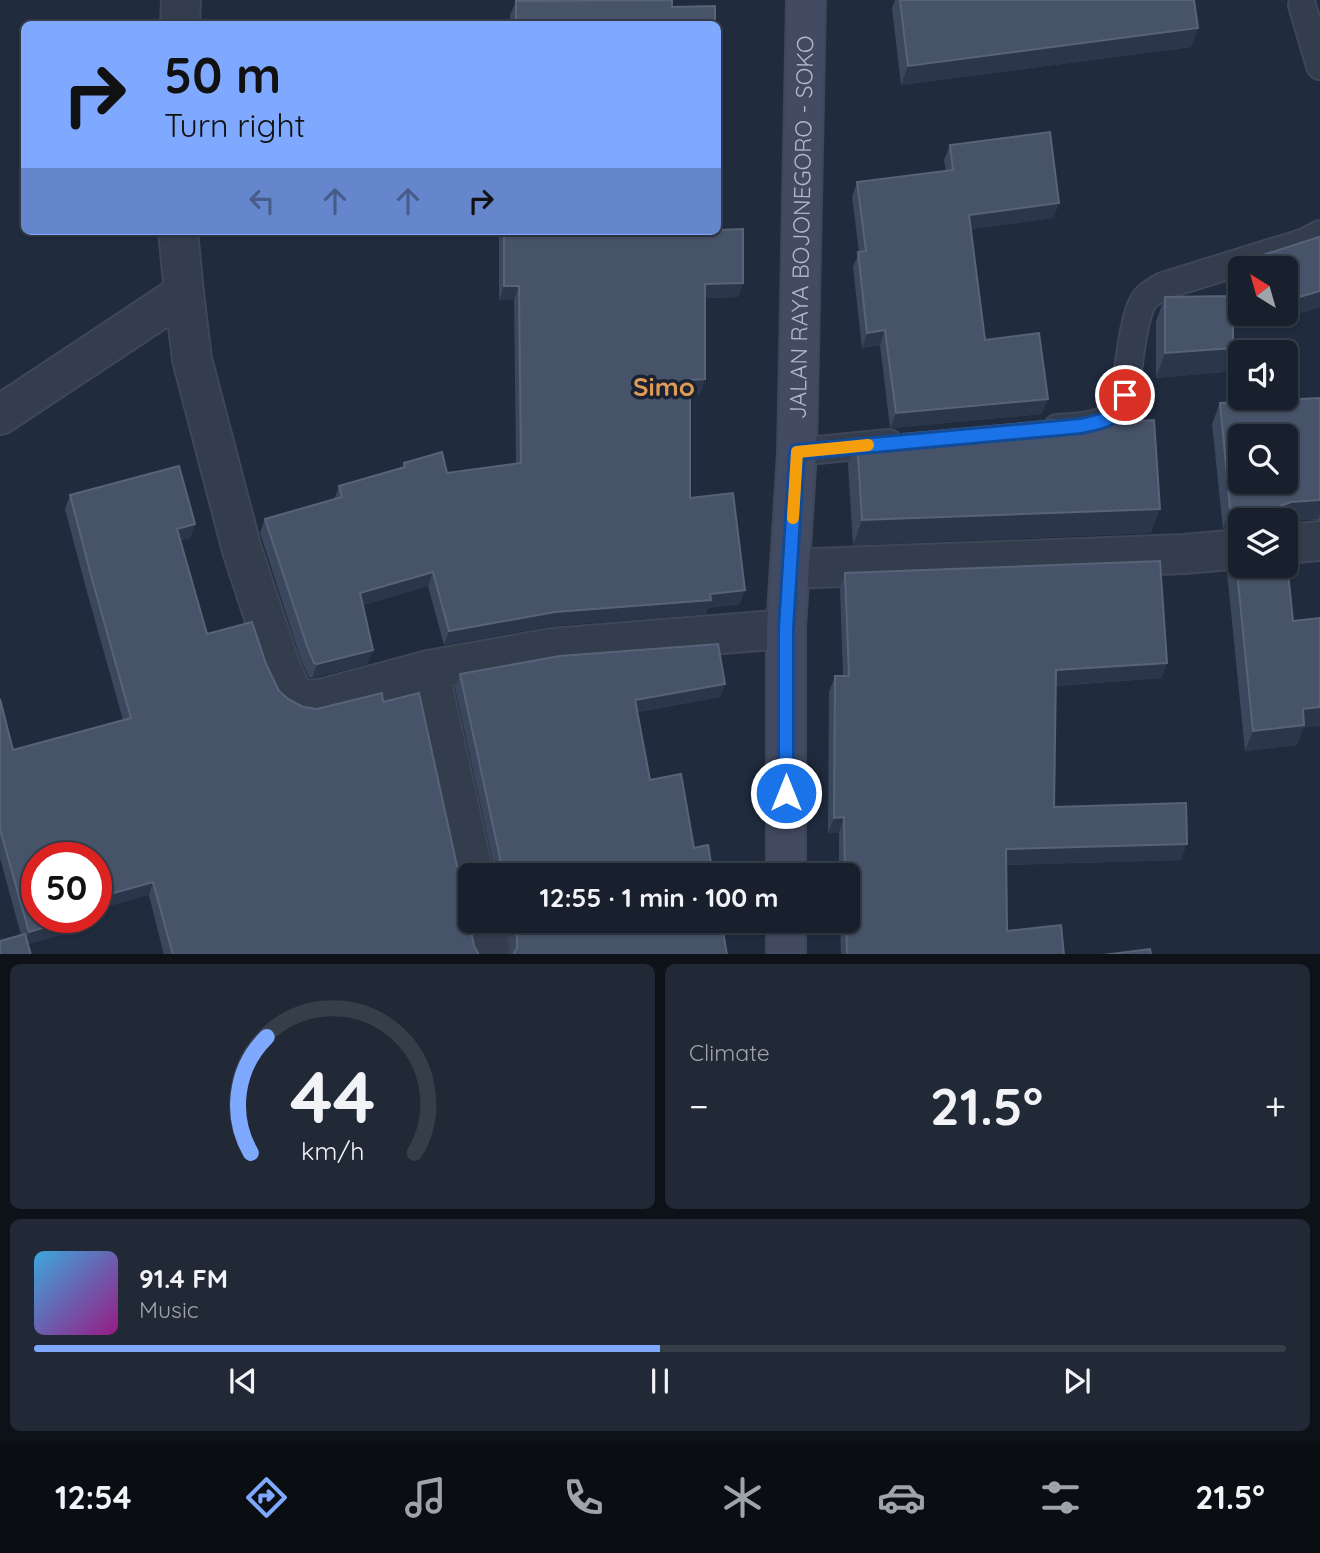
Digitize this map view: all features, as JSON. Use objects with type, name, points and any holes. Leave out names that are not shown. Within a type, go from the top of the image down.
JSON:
[{"type":"main road","name":"JALAN RAYA BOJONEGORO - SOKO","points":[[786,863],[786,629],[797,452],[806,0]]},
{"type":"main road","points":[[786,933],[786,954]]},
{"type":"street","points":[[180,21],[181,0]]},
{"type":"street","points":[[178,235],[192,359],[246,563],[281,668],[293,693],[308,701],[429,670],[552,648],[786,629]]},
{"type":"street","points":[[0,415],[184,293]]},
{"type":"street","points":[[1298,543],[1320,541]]},
{"type":"street","points":[[790,569],[1228,550]]},
{"type":"street","points":[[429,670],[471,863]]},
{"type":"street","points":[[487,933],[491,954]]},
{"type":"lane","points":[[1302,5],[1320,66]]},
{"type":"lane","points":[[1027,431],[1091,424],[1107,419],[1118,411],[1125,395],[1138,313],[1152,292],[1163,286],[1305,242],[1320,234]]},
{"type":"lane","points":[[797,452],[919,441]]},
{"type":"building","points":[[672,0],[672,7],[715,6],[715,21],[516,21],[516,1]]},
{"type":"building","points":[[900,0],[1194,0],[1198,28],[908,66]]},
{"type":"building","points":[[1050,132],[1059,203],[969,215],[985,340],[1039,333],[1048,399],[896,413],[885,330],[867,333],[858,252],[866,251],[857,182],[953,170],[950,145]]},
{"type":"building","points":[[743,229],[743,283],[705,284],[705,379],[690,380],[690,498],[733,493],[745,590],[710,594],[711,600],[555,612],[449,631],[433,572],[360,593],[373,650],[314,663],[265,519],[342,497],[339,486],[405,467],[404,463],[442,452],[447,473],[521,463],[519,286],[504,286],[504,235],[721,235],[721,230]]},
{"type":"building","points":[[1320,237],[1320,291],[1298,297],[1298,256],[1260,256]]},
{"type":"building","points":[[1228,296],[1228,326],[1233,326],[1233,340],[1228,340],[1228,348],[1165,353],[1165,297]]},
{"type":"building","points":[[1320,398],[1320,500],[1291,502],[1278,508],[1230,508],[1229,494],[1298,494],[1298,424],[1228,424],[1228,487],[1220,403],[1228,403],[1228,410],[1298,410],[1298,399]]},
{"type":"building","points":[[1055,420],[1056,426],[1154,420],[1160,509],[862,520],[857,439]]},
{"type":"building","points":[[179,466],[195,524],[177,529],[207,634],[252,622],[266,664],[279,691],[303,707],[317,709],[382,693],[383,702],[419,693],[458,868],[458,933],[471,933],[478,954],[173,954],[153,882],[112,894],[112,842],[21,842],[21,904],[0,829],[0,699],[13,750],[131,718],[70,495]]},
{"type":"building","points":[[1160,561],[1167,663],[1056,670],[1054,807],[1186,803],[1187,844],[1006,849],[1007,931],[1061,925],[1064,954],[847,954],[846,933],[860,933],[860,863],[845,863],[844,817],[834,818],[835,676],[849,676],[845,573]]},
{"type":"building","points":[[1238,578],[1289,578],[1293,621],[1320,618],[1320,707],[1303,709],[1304,725],[1253,731]]},
{"type":"building","points":[[718,644],[725,684],[635,700],[650,780],[681,774],[694,848],[708,845],[711,863],[500,863],[460,674],[560,656]]},
{"type":"building","points":[[516,933],[723,933],[727,954],[514,954],[517,948]]},
{"type":"building","points":[[25,934],[31,954],[0,954],[0,941]]},
{"type":"building","points":[[1150,949],[1151,954],[1111,954]]},
{"type":"slow traffic","points":[[793,518],[797,452],[868,445]]},
{"type":"district","name":"Simo","points":[[664,387]]},
{"type":"route","points":[[786,793],[786,629],[797,452],[1081,426],[1101,422],[1112,416],[1118,411],[1125,395]]}]
